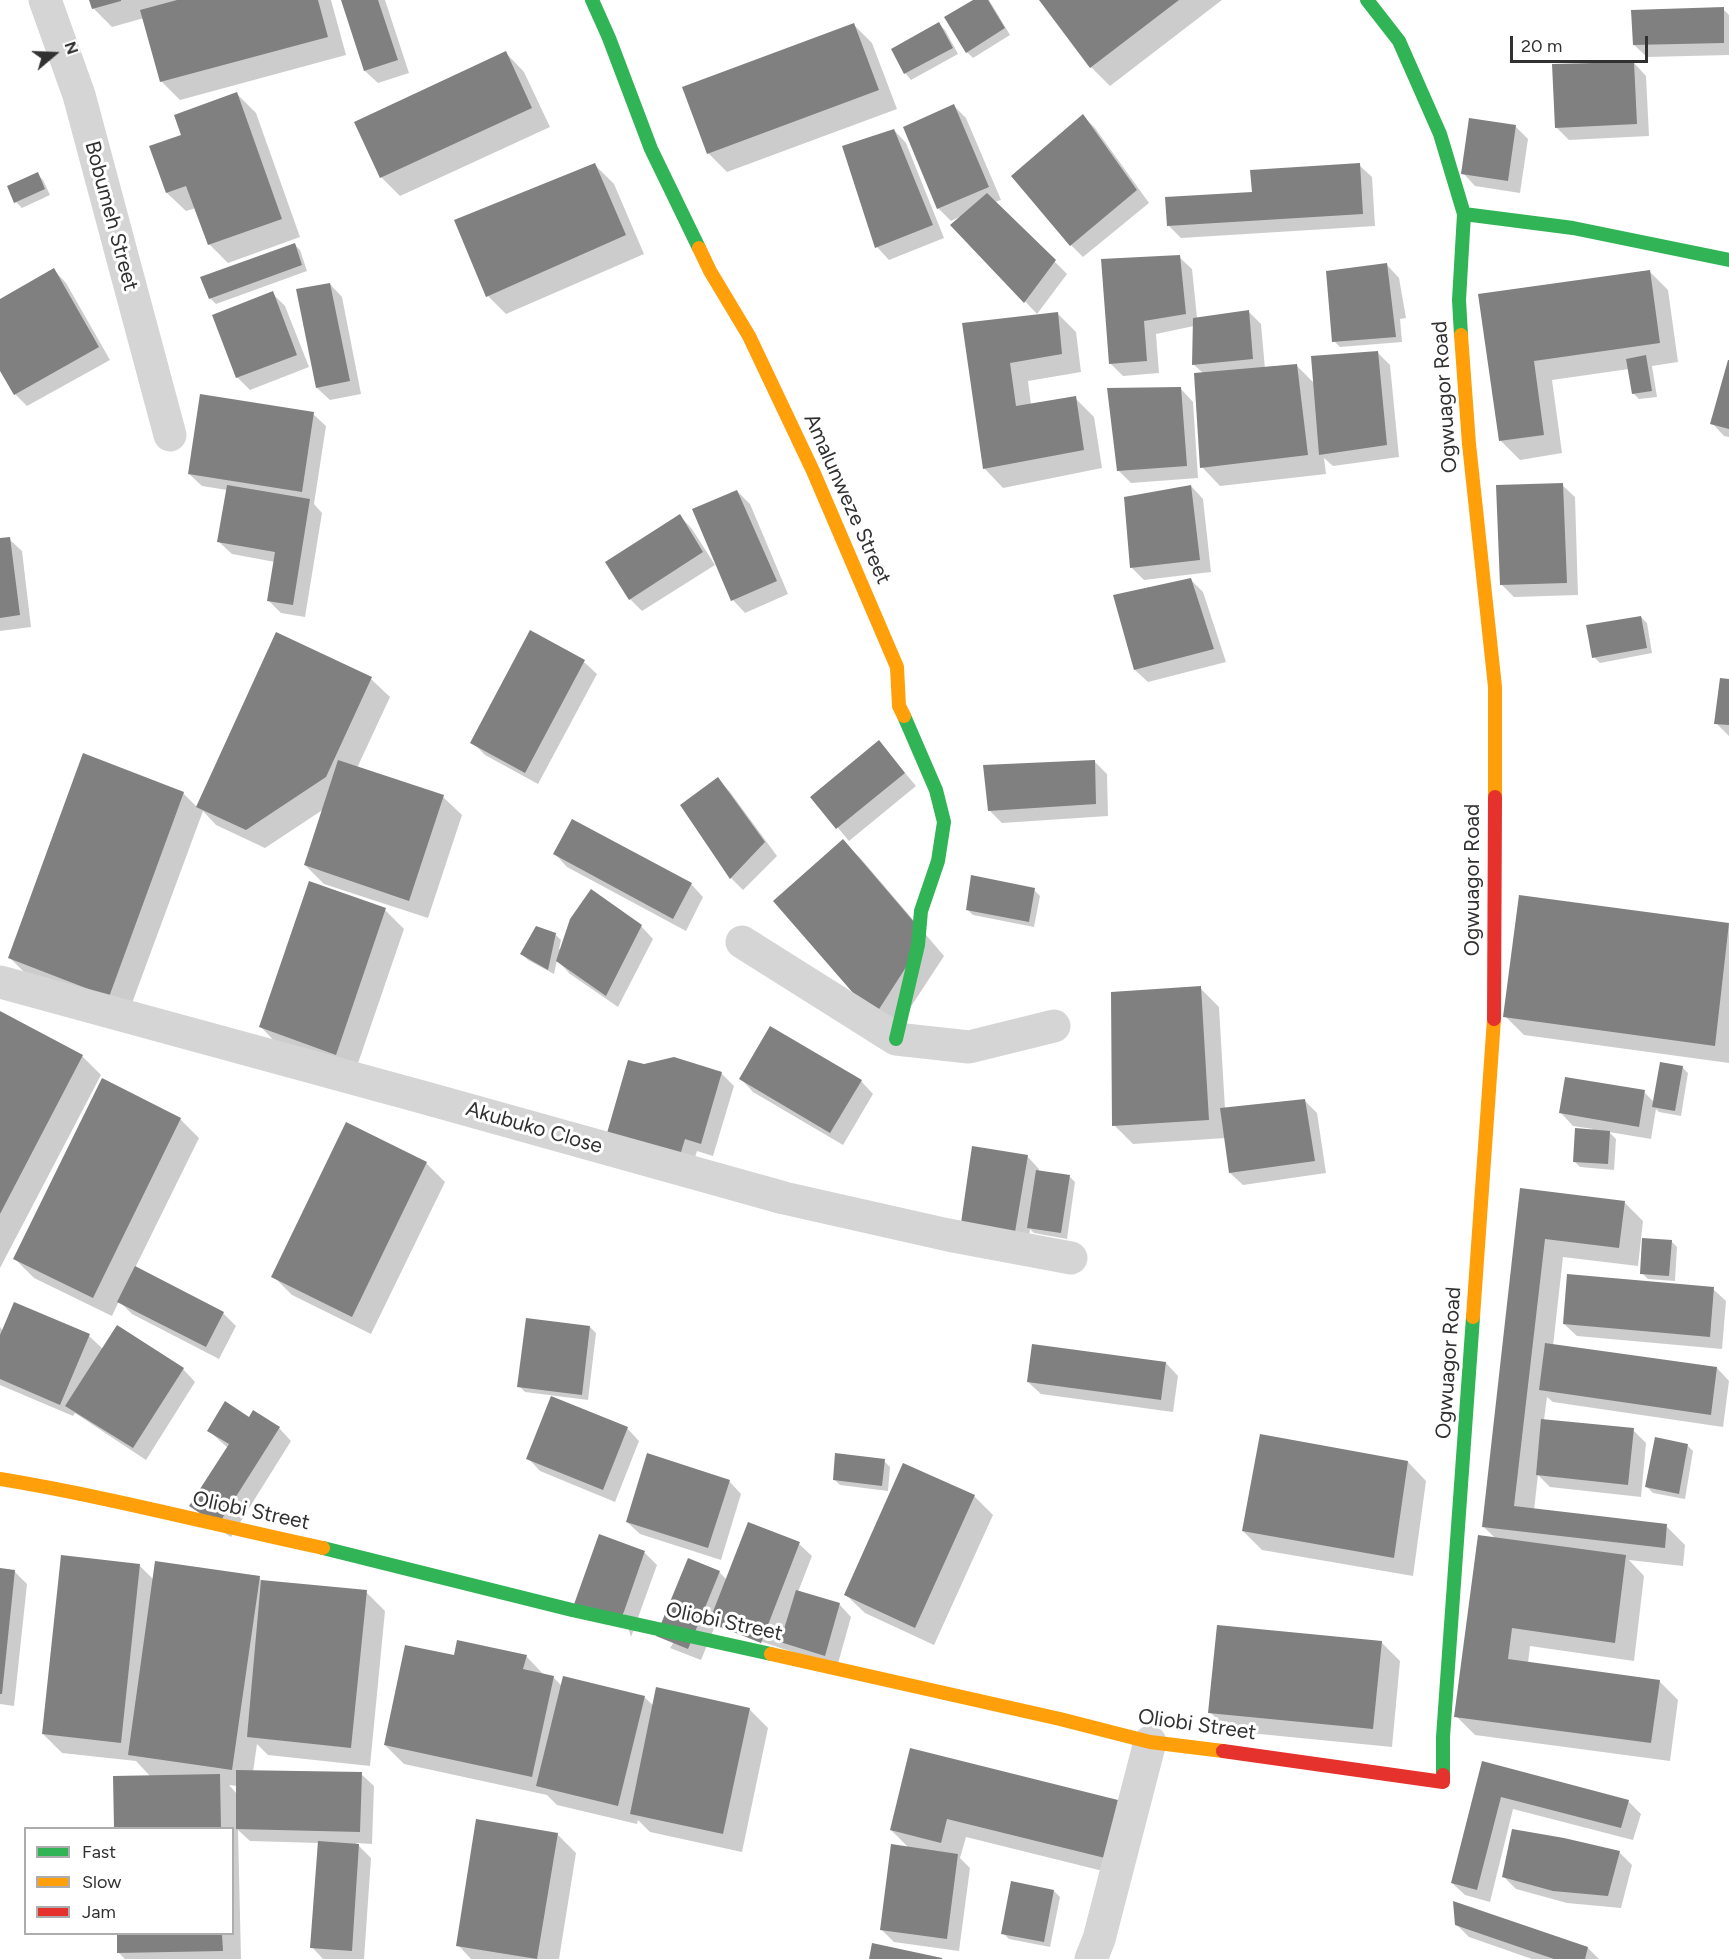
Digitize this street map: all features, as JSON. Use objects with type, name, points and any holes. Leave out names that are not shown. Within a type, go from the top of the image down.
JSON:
[{"type":"street","name":"Bobumeh Street","points":[[45,0],[79,95],[170,435]]},
{"type":"street","name":"Amalunweze Street","points":[[592,0],[609,38],[651,149],[710,271],[749,336],[813,471],[897,667],[899,706],[936,790],[944,822],[938,861],[921,911],[918,945],[896,1039]]},
{"type":"street","name":"Ogwuagor Road","points":[[1367,0],[1399,41],[1440,134],[1464,214],[1459,300],[1469,444],[1495,687],[1494,1028],[1443,1737],[1443,1782]]},
{"type":"street","points":[[1464,214],[1573,228],[1729,260]]},
{"type":"street","points":[[742,942],[896,1039],[969,1047],[1054,1026]]},
{"type":"street","name":"Akubuko Close","points":[[0,982],[784,1198],[948,1235],[1071,1258]]},
{"type":"street","name":"Oliobi Street","points":[[0,1479],[78,1492],[323,1548],[572,1610],[1060,1719],[1150,1742],[1443,1782]]},
{"type":"street","points":[[1091,1959],[1099,1939],[1150,1742]]},
{"type":"building","points":[[89,0],[121,0],[121,1],[92,9]]},
{"type":"building","points":[[177,0],[318,0],[328,37],[160,82],[140,10]]},
{"type":"building","points":[[341,0],[378,0],[398,60],[364,71]]},
{"type":"building","points":[[973,0],[988,0],[1005,28],[966,53],[944,17]]},
{"type":"building","points":[[1039,0],[1179,0],[1090,68]]},
{"type":"building","points":[[1724,7],[1724,43],[1633,45],[1631,10]]},
{"type":"building","points":[[939,22],[953,48],[904,74],[891,49]]},
{"type":"building","points":[[854,23],[879,90],[707,154],[682,87]]},
{"type":"building","points":[[506,51],[532,108],[380,178],[354,122]]},
{"type":"building","points":[[1634,62],[1637,124],[1555,128],[1552,64]]},
{"type":"building","points":[[237,92],[282,219],[208,245],[186,186],[166,193],[149,146],[181,135],[174,115]]},
{"type":"building","points":[[954,104],[989,187],[937,209],[903,127]]},
{"type":"building","points":[[1083,114],[1137,190],[1070,246],[1011,176]]},
{"type":"building","points":[[1469,118],[1516,125],[1508,181],[1461,174]]},
{"type":"building","points":[[894,129],[933,225],[875,248],[842,146]]},
{"type":"building","points":[[595,163],[626,235],[486,297],[454,220]]},
{"type":"building","points":[[1360,163],[1363,214],[1167,226],[1165,197],[1252,192],[1250,170]]},
{"type":"building","points":[[38,172],[45,189],[14,203],[7,186]]},
{"type":"building","points":[[987,193],[1056,260],[1024,303],[950,225]]},
{"type":"building","points":[[295,243],[302,265],[209,299],[200,277]]},
{"type":"building","points":[[1180,255],[1186,314],[1144,321],[1147,361],[1109,364],[1101,259]]},
{"type":"building","points":[[1387,263],[1396,337],[1332,342],[1326,271]]},
{"type":"building","points":[[54,268],[99,347],[14,395],[0,371],[0,299]]},
{"type":"building","points":[[1650,270],[1660,343],[1534,361],[1544,435],[1499,441],[1478,294]]},
{"type":"building","points":[[330,283],[350,381],[316,388],[296,289]]},
{"type":"building","points":[[273,291],[297,355],[236,378],[212,315]]},
{"type":"building","points":[[1249,310],[1253,359],[1192,365],[1193,318]]},
{"type":"building","points":[[1058,312],[1062,354],[1010,363],[1016,406],[1076,396],[1084,450],[983,469],[962,323]]},
{"type":"building","points":[[1378,351],[1387,445],[1319,455],[1311,356]]},
{"type":"building","points":[[1646,355],[1652,391],[1632,394],[1626,359]]},
{"type":"building","points":[[1729,360],[1729,429],[1710,424]]},
{"type":"building","points":[[1297,364],[1308,455],[1200,468],[1194,373]]},
{"type":"building","points":[[1181,387],[1187,466],[1117,471],[1107,388]]},
{"type":"building","points":[[200,394],[314,412],[302,492],[188,474]]},
{"type":"building","points":[[1563,483],[1567,583],[1500,585],[1496,485]]},
{"type":"building","points":[[227,485],[310,499],[293,605],[267,601],[275,552],[217,542]]},
{"type":"building","points":[[1191,485],[1200,560],[1130,568],[1124,497]]},
{"type":"building","points":[[737,490],[777,581],[731,601],[692,509]]},
{"type":"building","points":[[680,514],[703,552],[629,600],[605,562]]},
{"type":"building","points":[[10,537],[20,615],[0,618],[0,538]]},
{"type":"building","points":[[1191,578],[1214,649],[1134,670],[1113,595]]},
{"type":"building","points":[[1641,616],[1647,648],[1592,658],[1586,625]]},
{"type":"building","points":[[530,630],[585,660],[525,773],[470,743]]},
{"type":"building","points":[[276,632],[372,677],[326,777],[246,830],[196,807]]},
{"type":"building","points":[[1720,678],[1729,679],[1729,725],[1714,724]]},
{"type":"building","points":[[879,740],[905,773],[836,829],[810,797]]},
{"type":"building","points":[[83,753],[184,792],[109,997],[8,958]]},
{"type":"building","points":[[338,760],[444,795],[409,901],[304,865]]},
{"type":"building","points":[[1095,760],[1096,804],[988,811],[983,765]]},
{"type":"building","points":[[718,777],[765,842],[730,879],[680,805]]},
{"type":"building","points":[[572,819],[692,883],[673,919],[553,854]]},
{"type":"building","points":[[843,839],[926,936],[874,1017],[773,901]]},
{"type":"building","points":[[971,875],[1035,888],[1029,922],[966,910]]},
{"type":"building","points":[[309,881],[386,908],[336,1055],[259,1027]]},
{"type":"building","points":[[591,889],[642,925],[606,996],[556,961],[570,919]]},
{"type":"building","points":[[1519,895],[1729,923],[1715,1046],[1503,1017]]},
{"type":"building","points":[[536,926],[556,933],[548,970],[520,954]]},
{"type":"building","points":[[1201,986],[1209,1120],[1112,1126],[1111,992]]},
{"type":"building","points":[[0,1011],[83,1055],[0,1214]]},
{"type":"building","points":[[770,1026],[862,1080],[830,1133],[739,1079]]},
{"type":"building","points":[[674,1057],[722,1072],[701,1144],[685,1139],[678,1162],[605,1140],[628,1060],[644,1064]]},
{"type":"building","points":[[1660,1062],[1683,1066],[1675,1111],[1652,1107]]},
{"type":"building","points":[[1565,1077],[1645,1090],[1639,1127],[1559,1113]]},
{"type":"building","points":[[102,1078],[181,1118],[93,1298],[13,1259]]},
{"type":"building","points":[[1305,1099],[1315,1161],[1229,1173],[1220,1108]]},
{"type":"building","points":[[346,1122],[427,1162],[352,1317],[271,1277]]},
{"type":"building","points":[[1575,1128],[1610,1131],[1608,1164],[1573,1162]]},
{"type":"building","points":[[972,1146],[1028,1155],[1015,1232],[961,1223]]},
{"type":"building","points":[[1036,1170],[1070,1175],[1061,1233],[1027,1228]]},
{"type":"building","points":[[1520,1188],[1625,1201],[1619,1248],[1545,1239],[1514,1506],[1667,1524],[1665,1548],[1482,1527]]},
{"type":"building","points":[[1642,1238],[1672,1240],[1669,1276],[1640,1274]]},
{"type":"building","points":[[135,1266],[224,1312],[206,1347],[117,1302]]},
{"type":"building","points":[[1567,1274],[1714,1287],[1710,1337],[1563,1324]]},
{"type":"building","points":[[14,1302],[90,1334],[60,1405],[0,1379],[0,1335]]},
{"type":"building","points":[[526,1318],[590,1326],[582,1395],[517,1387]]},
{"type":"building","points":[[117,1325],[184,1368],[133,1448],[65,1406]]},
{"type":"building","points":[[1545,1343],[1717,1367],[1711,1415],[1539,1390]]},
{"type":"building","points":[[1032,1344],[1166,1362],[1161,1400],[1027,1382]]},
{"type":"building","points":[[551,1396],[628,1427],[603,1490],[526,1459]]},
{"type":"building","points":[[225,1401],[249,1417],[253,1410],[280,1427],[218,1525],[189,1506],[229,1444],[207,1431]]},
{"type":"building","points":[[1541,1419],[1634,1428],[1628,1485],[1536,1475]]},
{"type":"building","points":[[1260,1434],[1408,1461],[1394,1558],[1242,1531]]},
{"type":"building","points":[[1655,1437],[1688,1444],[1679,1494],[1645,1487]]},
{"type":"building","points":[[647,1453],[730,1480],[708,1548],[626,1522]]},
{"type":"building","points":[[835,1453],[885,1459],[882,1486],[833,1480]]},
{"type":"building","points":[[903,1463],[975,1495],[915,1628],[844,1595]]},
{"type":"building","points":[[748,1522],[800,1542],[761,1643],[709,1622]]},
{"type":"building","points":[[599,1534],[645,1551],[619,1626],[572,1610]]},
{"type":"building","points":[[1478,1535],[1626,1555],[1615,1643],[1512,1628],[1508,1659],[1660,1680],[1651,1743],[1454,1717]]},
{"type":"building","points":[[61,1555],[140,1564],[121,1743],[42,1734]]},
{"type":"building","points":[[688,1558],[720,1571],[688,1649],[656,1636]]},
{"type":"building","points":[[155,1561],[260,1576],[232,1770],[128,1755]]},
{"type":"building","points":[[0,1568],[15,1570],[2,1694],[0,1694]]},
{"type":"building","points":[[261,1580],[367,1590],[351,1748],[247,1737]]},
{"type":"building","points":[[796,1590],[840,1603],[825,1656],[780,1642]]},
{"type":"building","points":[[1217,1625],[1382,1641],[1373,1729],[1208,1713]]},
{"type":"building","points":[[457,1640],[527,1655],[523,1669],[554,1676],[532,1777],[384,1745],[405,1645],[454,1655]]},
{"type":"building","points":[[563,1676],[645,1696],[618,1806],[536,1786]]},
{"type":"building","points":[[656,1687],[750,1708],[723,1834],[630,1814]]},
{"type":"building","points":[[910,1748],[1118,1800],[1105,1858],[947,1819],[941,1843],[890,1830]]},
{"type":"building","points":[[1482,1761],[1629,1800],[1621,1828],[1501,1797],[1477,1890],[1451,1883]]},
{"type":"building","points":[[236,1770],[362,1772],[360,1832],[236,1829]]},
{"type":"building","points":[[220,1774],[221,1827],[114,1827],[113,1776]]},
{"type":"building","points":[[476,1819],[558,1833],[537,1959],[456,1946]]},
{"type":"building","points":[[1512,1829],[1620,1851],[1608,1896],[1553,1891],[1502,1877]]},
{"type":"building","points":[[318,1841],[359,1844],[352,1951],[310,1948]]},
{"type":"building","points":[[891,1844],[958,1854],[947,1939],[880,1930]]},
{"type":"building","points":[[1011,1881],[1054,1890],[1044,1942],[1001,1934]]},
{"type":"building","points":[[1453,1901],[1588,1947],[1585,1959],[1554,1959],[1455,1925]]},
{"type":"building","points":[[117,1935],[222,1935],[223,1951],[117,1953]]},
{"type":"building","points":[[872,1943],[942,1958],[942,1959],[869,1959]]},
{"type":"traffic: fast","points":[[592,0],[609,38],[651,149],[699,248]]},
{"type":"traffic: fast","points":[[1367,0],[1399,41],[1440,134],[1464,214],[1459,300],[1461,335]]},
{"type":"traffic: fast","points":[[1464,214],[1573,228],[1729,260]]},
{"type":"traffic: fast","points":[[896,1039],[918,945],[921,911],[938,861],[944,822],[936,790],[904,716]]},
{"type":"traffic: fast","points":[[1443,1775],[1443,1737],[1473,1317]]},
{"type":"traffic: fast","points":[[323,1548],[572,1610],[771,1654]]},
{"type":"traffic: slow","points":[[699,248],[749,336],[813,471],[897,667],[899,706],[904,716]]},
{"type":"traffic: slow","points":[[1461,335],[1469,444],[1495,687],[1495,797]]},
{"type":"traffic: slow","points":[[1473,1317],[1494,1019]]},
{"type":"traffic: slow","points":[[0,1479],[122,1503],[323,1548]]},
{"type":"traffic: slow","points":[[771,1654],[1060,1719],[1150,1742],[1223,1751]]},
{"type":"traffic: jam","points":[[1494,1019],[1495,797]]},
{"type":"traffic: jam","points":[[1223,1751],[1443,1782],[1443,1775]]}]
